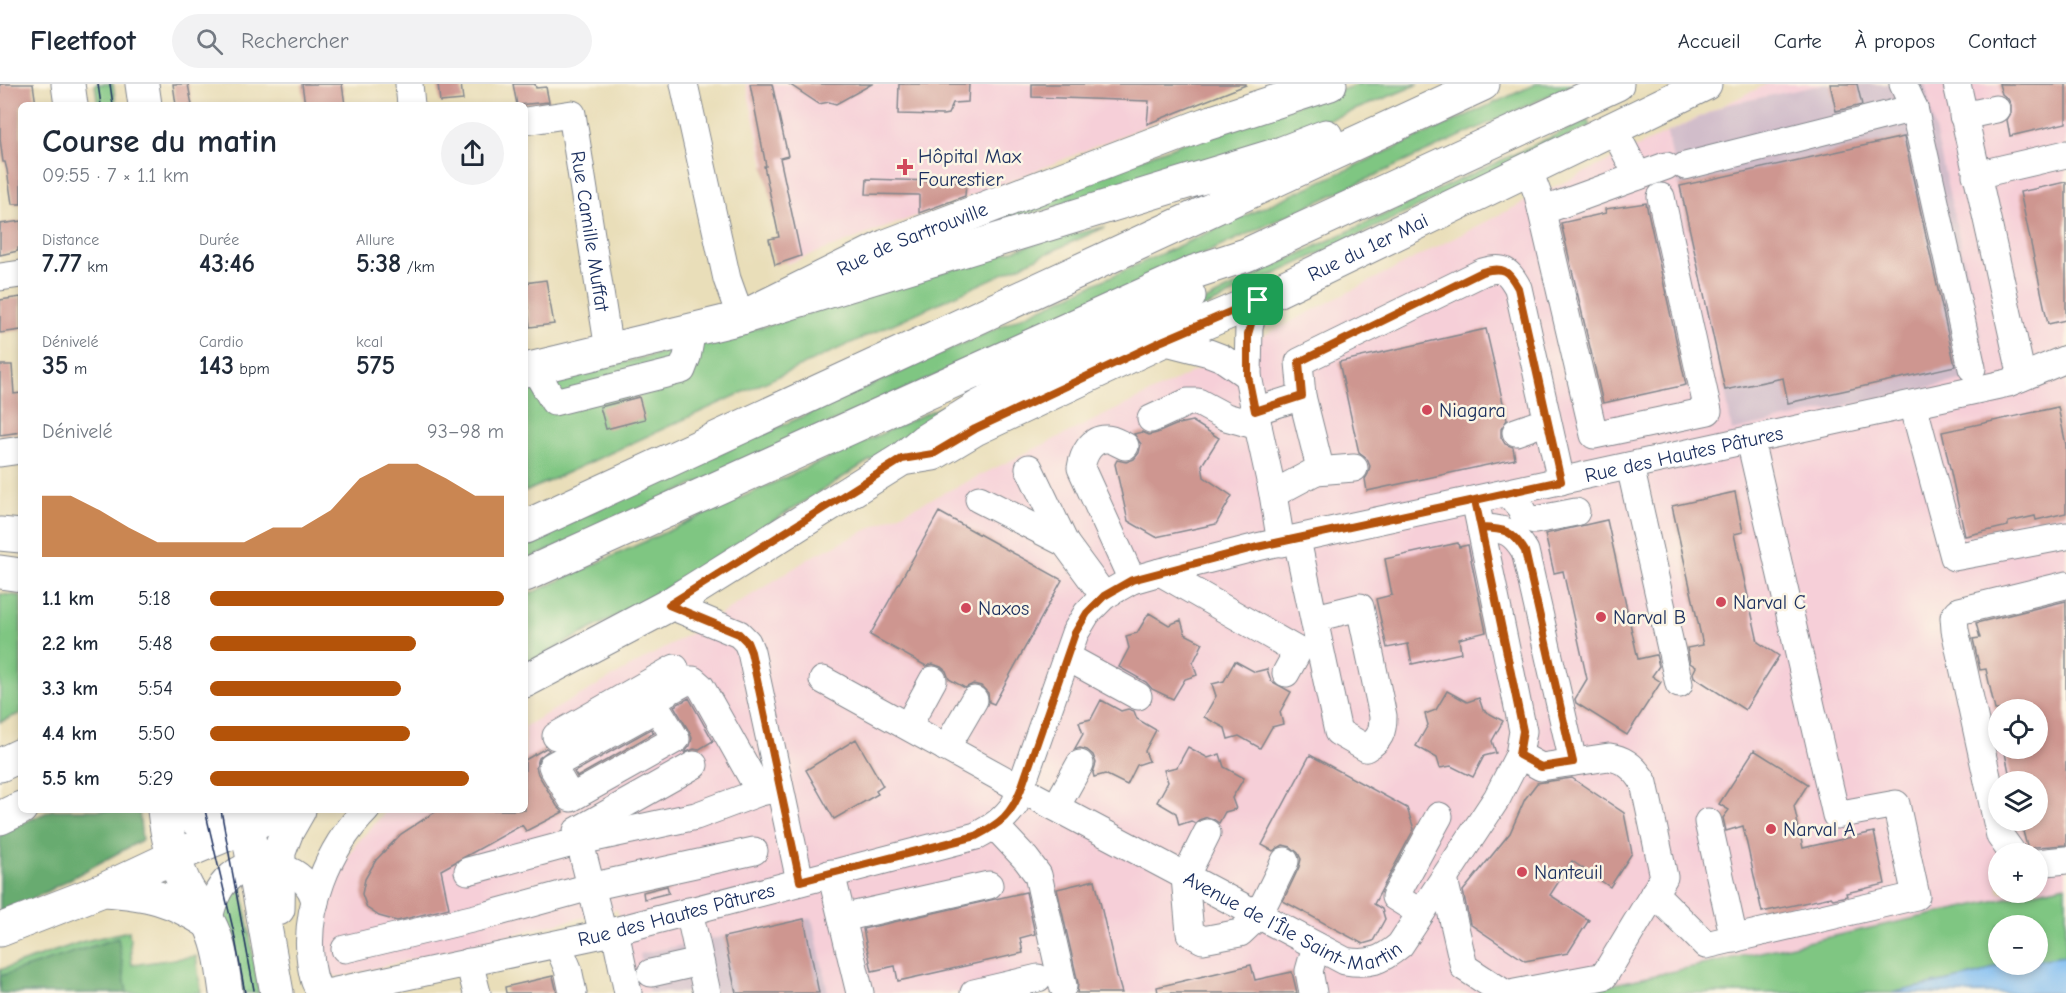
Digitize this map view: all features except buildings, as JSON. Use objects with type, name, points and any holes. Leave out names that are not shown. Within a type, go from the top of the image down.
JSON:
[{"type":"main road","points":[[68,84],[71,102]]},
{"type":"main road","points":[[142,84],[145,102]]},
{"type":"main road","name":"Rue de Sartrouville","points":[[530,369],[741,318],[886,246],[1206,124],[1330,84]]},
{"type":"main road","points":[[528,526],[1484,84]]},
{"type":"main road","points":[[528,574],[1194,272],[1246,255],[1617,84]]},
{"type":"main road","name":"Rue du 1er Mai","points":[[528,679],[669,605],[902,459],[933,454],[975,429],[1162,341],[1258,300],[1614,130],[1705,84]]},
{"type":"main road","points":[[741,318],[1282,153],[1348,128],[1383,132]]},
{"type":"main road","points":[[902,459],[924,441],[980,406],[1218,281],[1246,255]]},
{"type":"main road","points":[[0,572],[18,574]]},
{"type":"main road","points":[[0,745],[18,738]]},
{"type":"main road","points":[[0,765],[18,756]]},
{"type":"main road","points":[[0,818],[18,809]]},
{"type":"main road","points":[[165,813],[172,857],[217,941],[226,993]]},
{"type":"main road","points":[[191,813],[195,820],[204,824],[254,817]]},
{"type":"main road","points":[[266,866],[297,813]]},
{"type":"main road","points":[[0,930],[103,890],[254,817]]},
{"type":"main road","points":[[254,817],[266,866],[277,988]]},
{"type":"main road","points":[[103,890],[137,892],[165,898],[208,922]]},
{"type":"street","points":[[409,84],[411,102]]},
{"type":"street","points":[[684,84],[727,279],[741,318]]},
{"type":"street","points":[[1957,84],[2022,377]]},
{"type":"street","points":[[1542,211],[1638,176],[1909,96],[1972,368]]},
{"type":"street","points":[[1963,116],[1996,109]]},
{"type":"street","name":"Rue Camille Muffat","points":[[528,121],[572,114],[609,350]]},
{"type":"street","points":[[1614,130],[1638,176]]},
{"type":"street","points":[[1976,175],[2066,154]]},
{"type":"street","points":[[1529,171],[1542,211],[1594,435],[1708,411],[1661,197]]},
{"type":"street","points":[[1316,471],[1319,464],[1302,396],[1299,362],[1482,272],[1495,268],[1502,269],[1512,278],[1518,288],[1561,481]]},
{"type":"street","points":[[0,277],[18,274]]},
{"type":"street","points":[[1258,300],[1249,326],[1248,376],[1273,494],[1315,618],[1338,732],[1366,748],[1376,742],[1383,730],[1383,716],[1360,607],[1315,618]]},
{"type":"street","points":[[530,369],[554,402],[682,370],[692,330]]},
{"type":"street","points":[[1162,341],[1209,352],[1248,376]]},
{"type":"street","name":"Rue des Hautes Pâtures","points":[[323,991],[609,933],[976,836],[995,826],[1015,804],[1075,633],[1087,613],[1104,596],[1132,580],[1289,541],[2008,383],[2066,359]]},
{"type":"street","points":[[1151,419],[1188,402],[1198,402],[1226,417],[1256,419],[1302,396]]},
{"type":"street","points":[[1913,404],[1954,557],[2066,536]]},
{"type":"street","points":[[1516,432],[1547,421]]},
{"type":"street","points":[[1125,446],[1109,438],[1100,440],[1085,452],[1081,468],[1132,580]]},
{"type":"street","points":[[1654,893],[1706,945],[1916,896],[1896,804],[1836,815],[1750,440]]},
{"type":"street","points":[[0,453],[18,450]]},
{"type":"street","points":[[1630,466],[1679,684]]},
{"type":"street","points":[[1029,468],[1065,543],[1104,596]]},
{"type":"street","points":[[1273,494],[1316,471],[1354,468]]},
{"type":"street","points":[[1508,493],[1525,517],[1535,520],[1576,512]]},
{"type":"street","points":[[979,499],[1065,543]]},
{"type":"street","name":"Avenue de l'Île Saint-Martin","points":[[823,680],[1021,789],[1345,961],[1361,964],[1375,961],[1389,955],[1400,945],[1497,798],[1519,755],[1523,731],[1475,500]]},
{"type":"street","points":[[1481,528],[1503,529],[1516,537],[1525,551],[1573,762]]},
{"type":"street","points":[[1160,572],[1298,651],[1286,673]]},
{"type":"street","points":[[2006,843],[2001,836],[1954,617],[1959,611],[2066,585]]},
{"type":"street","points":[[669,605],[739,634],[747,642],[767,726],[770,790],[800,881]]},
{"type":"street","points":[[1067,657],[1138,696]]},
{"type":"street","points":[[556,736],[687,664],[708,671],[744,732],[767,726]]},
{"type":"street","points":[[657,708],[658,697],[686,680],[693,681],[770,790]]},
{"type":"street","points":[[908,726],[933,680]]},
{"type":"street","points":[[946,748],[974,700]]},
{"type":"street","points":[[1515,993],[1604,976],[1664,877],[1644,783],[1638,772],[1618,758],[1596,758],[1541,767],[1519,755]]},
{"type":"street","points":[[1056,807],[1080,764]]},
{"type":"street","points":[[628,993],[609,933],[590,887],[577,831],[694,765]]},
{"type":"street","points":[[468,871],[580,841],[696,816],[770,790]]},
{"type":"street","points":[[323,991],[313,975],[310,951],[312,915],[325,872],[340,842],[363,813]]},
{"type":"street","points":[[1421,913],[1395,897],[1439,816]]},
{"type":"street","points":[[1708,822],[1734,939]]},
{"type":"street","points":[[975,993],[1050,982],[1038,875],[995,826]]},
{"type":"street","points":[[1207,833],[1185,877],[1190,933],[1203,940],[1240,933],[1258,916],[1285,861]]},
{"type":"street","points":[[345,949],[489,915],[590,887],[754,851]]},
{"type":"street","points":[[2048,862],[2066,860]]},
{"type":"street","points":[[208,922],[216,897],[223,884],[233,873],[266,866],[290,871],[305,881],[312,891],[315,902]]},
{"type":"street","points":[[831,873],[860,993]]},
{"type":"street","points":[[1444,879],[1464,967],[1504,993]]},
{"type":"street","points":[[842,918],[989,885]]},
{"type":"street","points":[[689,912],[706,993]]},
{"type":"street","points":[[558,945],[568,969],[573,993]]},
{"type":"street","points":[[1313,993],[1309,971],[1316,946]]},
{"type":"street","points":[[469,962],[477,993]]},
{"type":"street","points":[[651,973],[700,962]]},
{"type":"shaded area","name":"Hôpital Max Fourestier","points":[[746,84],[1248,84],[996,187],[786,264]]},
{"type":"shaded area","points":[[1767,84],[2066,84],[2066,885],[2048,889],[2048,843],[1988,843],[1988,903],[1574,993],[638,993],[617,909],[340,977],[329,974],[324,962],[323,942],[324,923],[331,896],[343,866],[355,845],[384,813],[528,813],[528,724],[696,630],[813,556],[1177,380],[1538,195]]},
{"type":"shaded area","points":[[1826,84],[1925,84],[1989,374],[1732,431],[1725,390],[1667,133],[1725,105]]},
{"type":"shaded area","points":[[812,918],[828,993],[649,993],[640,954]]},
{"type":"green space","points":[[95,84],[113,84],[116,102],[98,102]]},
{"type":"green space","points":[[1359,84],[1419,84],[1353,111],[1219,158],[876,257],[1186,142]]},
{"type":"green space","points":[[1536,84],[1574,84],[528,560],[528,541]]},
{"type":"green space","points":[[1588,120],[1591,126],[1077,367],[1274,266]]},
{"type":"green space","points":[[1105,227],[528,491],[528,387],[770,325],[1047,240]]},
{"type":"green space","points":[[991,384],[654,596],[528,662],[528,595]]},
{"type":"green space","points":[[0,594],[18,596],[18,714],[0,722]]},
{"type":"green space","points":[[45,813],[139,813],[142,840],[31,900],[0,912],[0,833]]},
{"type":"green space","points":[[241,879],[259,993],[241,993],[222,905]]},
{"type":"green space","points":[[2066,885],[2066,956],[2048,958],[2048,915],[1988,915],[1988,970],[1981,974],[1892,993],[1574,993],[1988,902],[2048,903],[2048,889]]},
{"type":"green space","points":[[129,931],[132,965],[196,956],[201,993],[0,993],[0,970],[81,942]]},
{"type":"green space","points":[[118,938],[127,993],[0,993],[0,976]]},
{"type":"water","points":[[2066,956],[2066,993],[1892,993],[1981,974],[1988,970],[1988,975],[2048,975],[2048,958]]},
{"type":"tram line","points":[[98,84],[101,102]]},
{"type":"tram line","points":[[110,84],[113,102]]},
{"type":"tram line","points":[[206,813],[234,933],[245,993]]},
{"type":"tram line","points":[[222,813],[254,990]]},
{"type":"place","name":"Hôpital Max Fourestier","points":[[905,167]]},
{"type":"place","name":"Niagara","points":[[1427,410]]},
{"type":"place","name":"Narval C","points":[[1721,602]]},
{"type":"place","name":"Naxos","points":[[966,608]]},
{"type":"place","name":"Narval B","points":[[1601,617]]},
{"type":"place","name":"Narval A","points":[[1771,829]]},
{"type":"place","name":"Nanteuil","points":[[1522,872]]},
{"type":"route","points":[[1258,300],[1162,341],[975,429],[933,454],[902,459],[669,605],[739,634],[747,642],[800,881],[976,836],[995,826],[1005,817],[1015,804],[1021,789],[1075,633],[1087,613],[1104,596],[1132,580],[1257,547],[1475,500],[1523,731],[1519,755],[1541,767],[1573,762],[1525,551],[1516,537],[1503,529],[1481,528],[1475,500],[1561,481],[1518,288],[1512,278],[1502,269],[1495,268],[1482,272],[1299,362],[1302,396],[1255,411],[1248,376],[1248,334],[1258,300]]}]
